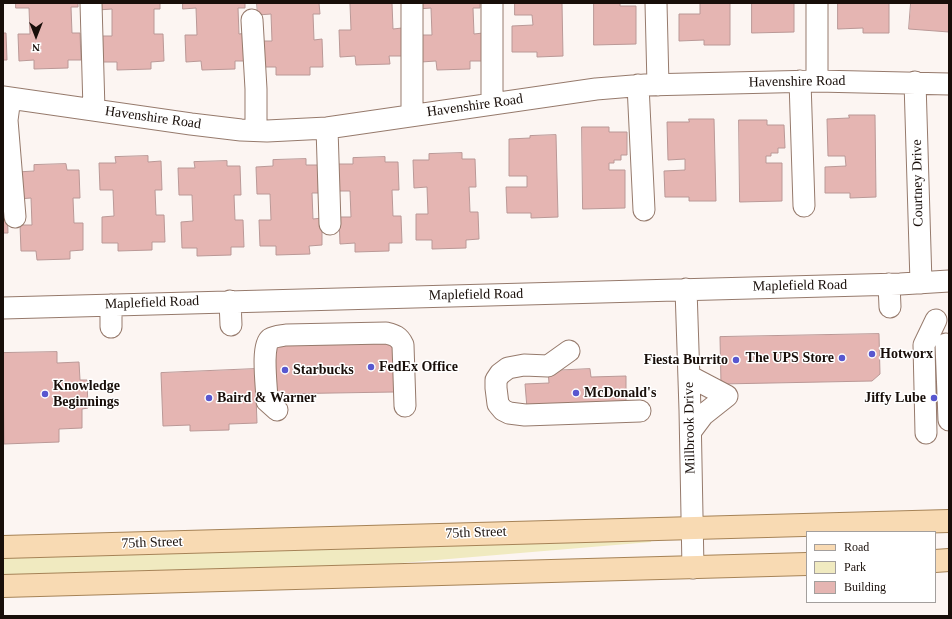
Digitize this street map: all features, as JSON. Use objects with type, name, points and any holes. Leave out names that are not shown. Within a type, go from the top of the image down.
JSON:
[{"type":"main road","name":"75th Street","points":[[3,547],[949,520]]},
{"type":"main road","points":[[936,561],[949,560]]},
{"type":"main road","points":[[3,586],[806,564]]},
{"type":"street","points":[[91,3],[94,110]]},
{"type":"street","points":[[412,3],[412,115]]},
{"type":"street","points":[[492,3],[492,104]]},
{"type":"street","points":[[644,210],[648,85],[656,3]]},
{"type":"street","points":[[804,206],[809,81],[817,3]]},
{"type":"street","points":[[252,20],[256,89],[256,130]]},
{"type":"street","name":"Havenshire Road","points":[[7,97],[191,124],[256,130],[327,128],[596,89],[648,85],[809,81],[915,82],[949,84]]},
{"type":"street","name":"Courtney Drive","points":[[915,82],[921,283]]},
{"type":"street","points":[[7,97],[7,120],[15,217]]},
{"type":"street","points":[[327,128],[330,224]]},
{"type":"street","name":"Maplefield Road","points":[[3,308],[889,284],[949,281]]},
{"type":"street","points":[[889,284],[890,307]]},
{"type":"street","name":"Millbrook Drive","points":[[686,289],[691,431],[693,568]]},
{"type":"street","points":[[230,301],[231,325]]},
{"type":"street","points":[[111,304],[111,327]]},
{"type":"street","points":[[936,320],[948,347],[938,429],[936,320]]},
{"type":"street","points":[[276,410],[267,401],[267,344],[270,339],[277,336],[286,335],[386,332],[395,335],[403,344],[405,406]]},
{"type":"street","points":[[569,351],[548,366],[524,365],[508,368],[500,374],[496,380],[496,396],[498,404],[502,410],[509,413],[525,415],[640,411]]},
{"type":"street","points":[[689,376],[727,396],[703,415],[691,431]]},
{"type":"green space","points":[[652,538],[651,542],[342,568],[3,577],[3,556]]},
{"type":"building","points":[[16,3],[78,3],[78,7],[71,7],[72,33],[80,33],[81,60],[68,60],[68,68],[34,69],[34,60],[19,61],[18,34],[30,34],[29,8],[16,8]]},
{"type":"building","points":[[98,3],[160,3],[160,9],[154,9],[154,34],[163,34],[164,61],[151,62],[151,69],[117,70],[117,62],[101,62],[100,36],[112,36],[112,9],[98,10]]},
{"type":"building","points":[[183,3],[245,3],[245,8],[238,8],[239,34],[248,33],[248,61],[235,61],[235,69],[202,70],[201,61],[186,62],[185,35],[197,35],[196,8],[183,9]]},
{"type":"building","points":[[257,3],[319,3],[320,14],[313,14],[314,40],[322,39],[323,67],[310,67],[310,75],[276,75],[276,67],[260,67],[260,41],[272,41],[271,14],[258,15]]},
{"type":"building","points":[[337,3],[392,3],[393,29],[402,28],[402,56],[389,56],[390,64],[356,65],[355,56],[340,57],[339,30],[351,30],[350,4]]},
{"type":"building","points":[[418,3],[480,3],[480,8],[473,8],[474,34],[483,33],[483,61],[470,61],[470,69],[437,70],[436,61],[421,62],[420,35],[432,35],[431,8],[418,9]]},
{"type":"building","points":[[515,3],[562,3],[563,56],[537,57],[537,52],[512,52],[512,26],[533,25],[532,15],[515,15]]},
{"type":"building","points":[[594,3],[620,3],[620,6],[636,6],[636,44],[594,45]]},
{"type":"building","points":[[700,3],[730,3],[730,45],[704,45],[704,40],[679,41],[679,14],[700,14]]},
{"type":"building","points":[[752,3],[794,3],[794,32],[752,33]]},
{"type":"building","points":[[838,3],[889,3],[889,33],[863,33],[863,28],[838,29]]},
{"type":"building","points":[[911,3],[949,3],[949,32],[909,29]]},
{"type":"building","points":[[3,33],[6,33],[7,60],[3,60]]},
{"type":"building","points":[[849,115],[875,115],[876,197],[850,198],[850,193],[825,193],[825,167],[846,166],[845,156],[828,156],[827,119],[849,118]]},
{"type":"building","points":[[689,119],[714,119],[716,201],[689,201],[689,197],[665,197],[664,171],[685,170],[685,159],[668,160],[667,122],[689,122]]},
{"type":"building","points":[[739,120],[767,120],[767,125],[784,125],[785,148],[778,148],[778,153],[771,153],[771,156],[766,156],[766,163],[782,163],[782,201],[740,202]]},
{"type":"building","points":[[582,127],[609,127],[609,132],[627,132],[627,155],[621,155],[621,160],[614,160],[614,163],[609,163],[609,170],[625,170],[625,208],[583,209]]},
{"type":"building","points":[[556,135],[558,217],[531,218],[531,213],[507,213],[506,187],[527,187],[527,176],[509,176],[509,139],[530,138],[530,136]]},
{"type":"building","points":[[462,153],[462,159],[475,159],[476,187],[469,187],[470,212],[478,212],[479,239],[466,240],[466,248],[432,249],[432,240],[416,240],[416,214],[428,214],[427,187],[414,188],[413,160],[429,160],[429,154]]},
{"type":"building","points":[[148,156],[148,162],[161,161],[162,190],[155,190],[156,215],[164,215],[165,242],[152,242],[152,250],[118,251],[118,243],[102,243],[102,217],[114,216],[113,190],[100,190],[99,163],[116,163],[115,157]]},
{"type":"building","points":[[385,157],[385,162],[398,162],[399,190],[392,190],[393,216],[401,216],[402,243],[389,243],[389,251],[355,252],[355,243],[340,244],[339,217],[351,217],[350,191],[337,191],[336,164],[353,164],[353,158]]},
{"type":"building","points":[[306,159],[306,165],[318,165],[319,193],[312,193],[313,219],[322,218],[322,245],[309,246],[310,254],[276,255],[276,246],[260,246],[259,220],[271,220],[270,194],[257,194],[256,167],[273,166],[273,160]]},
{"type":"building","points":[[227,161],[227,166],[240,166],[241,195],[234,195],[235,220],[243,220],[244,247],[231,247],[231,255],[197,256],[197,248],[182,248],[181,222],[193,221],[192,195],[179,195],[178,168],[195,168],[194,162]]},
{"type":"building","points":[[66,164],[67,170],[79,170],[80,198],[73,198],[74,223],[83,223],[83,250],[70,251],[70,259],[37,260],[36,251],[21,251],[20,225],[32,225],[31,198],[18,199],[17,172],[34,171],[34,165]]},
{"type":"building","points":[[3,206],[7,206],[8,233],[3,233]]},
{"type":"building","points":[[879,334],[880,374],[872,381],[721,384],[720,337]]},
{"type":"building","points":[[393,342],[394,392],[273,394],[275,344]]},
{"type":"building","name":"Knowledge Beginnings","points":[[57,352],[57,363],[79,362],[80,380],[87,380],[88,408],[82,409],[82,428],[59,429],[59,442],[4,444],[3,353]]},
{"type":"building","name":"Baird & Warner","points":[[255,369],[257,423],[229,424],[229,430],[190,431],[190,425],[163,426],[161,373]]},
{"type":"building","name":"McDonald's","points":[[590,369],[591,377],[626,376],[626,401],[527,408],[525,384],[549,383],[548,371]]},
{"type":"place","name":"Hotworx","points":[[872,354]]},
{"type":"place","name":"The UPS Store","points":[[842,358]]},
{"type":"place","name":"Fiesta Burrito","points":[[736,360]]},
{"type":"place","name":"FedEx Office","points":[[371,367]]},
{"type":"place","name":"Starbucks","points":[[285,370]]},
{"type":"place","name":"McDonald's","points":[[576,393]]},
{"type":"place","name":"Knowledge Beginnings","points":[[45,394]]},
{"type":"place","name":"Baird & Warner","points":[[209,398]]},
{"type":"place","name":"Jiffy Lube","points":[[934,398]]}]
